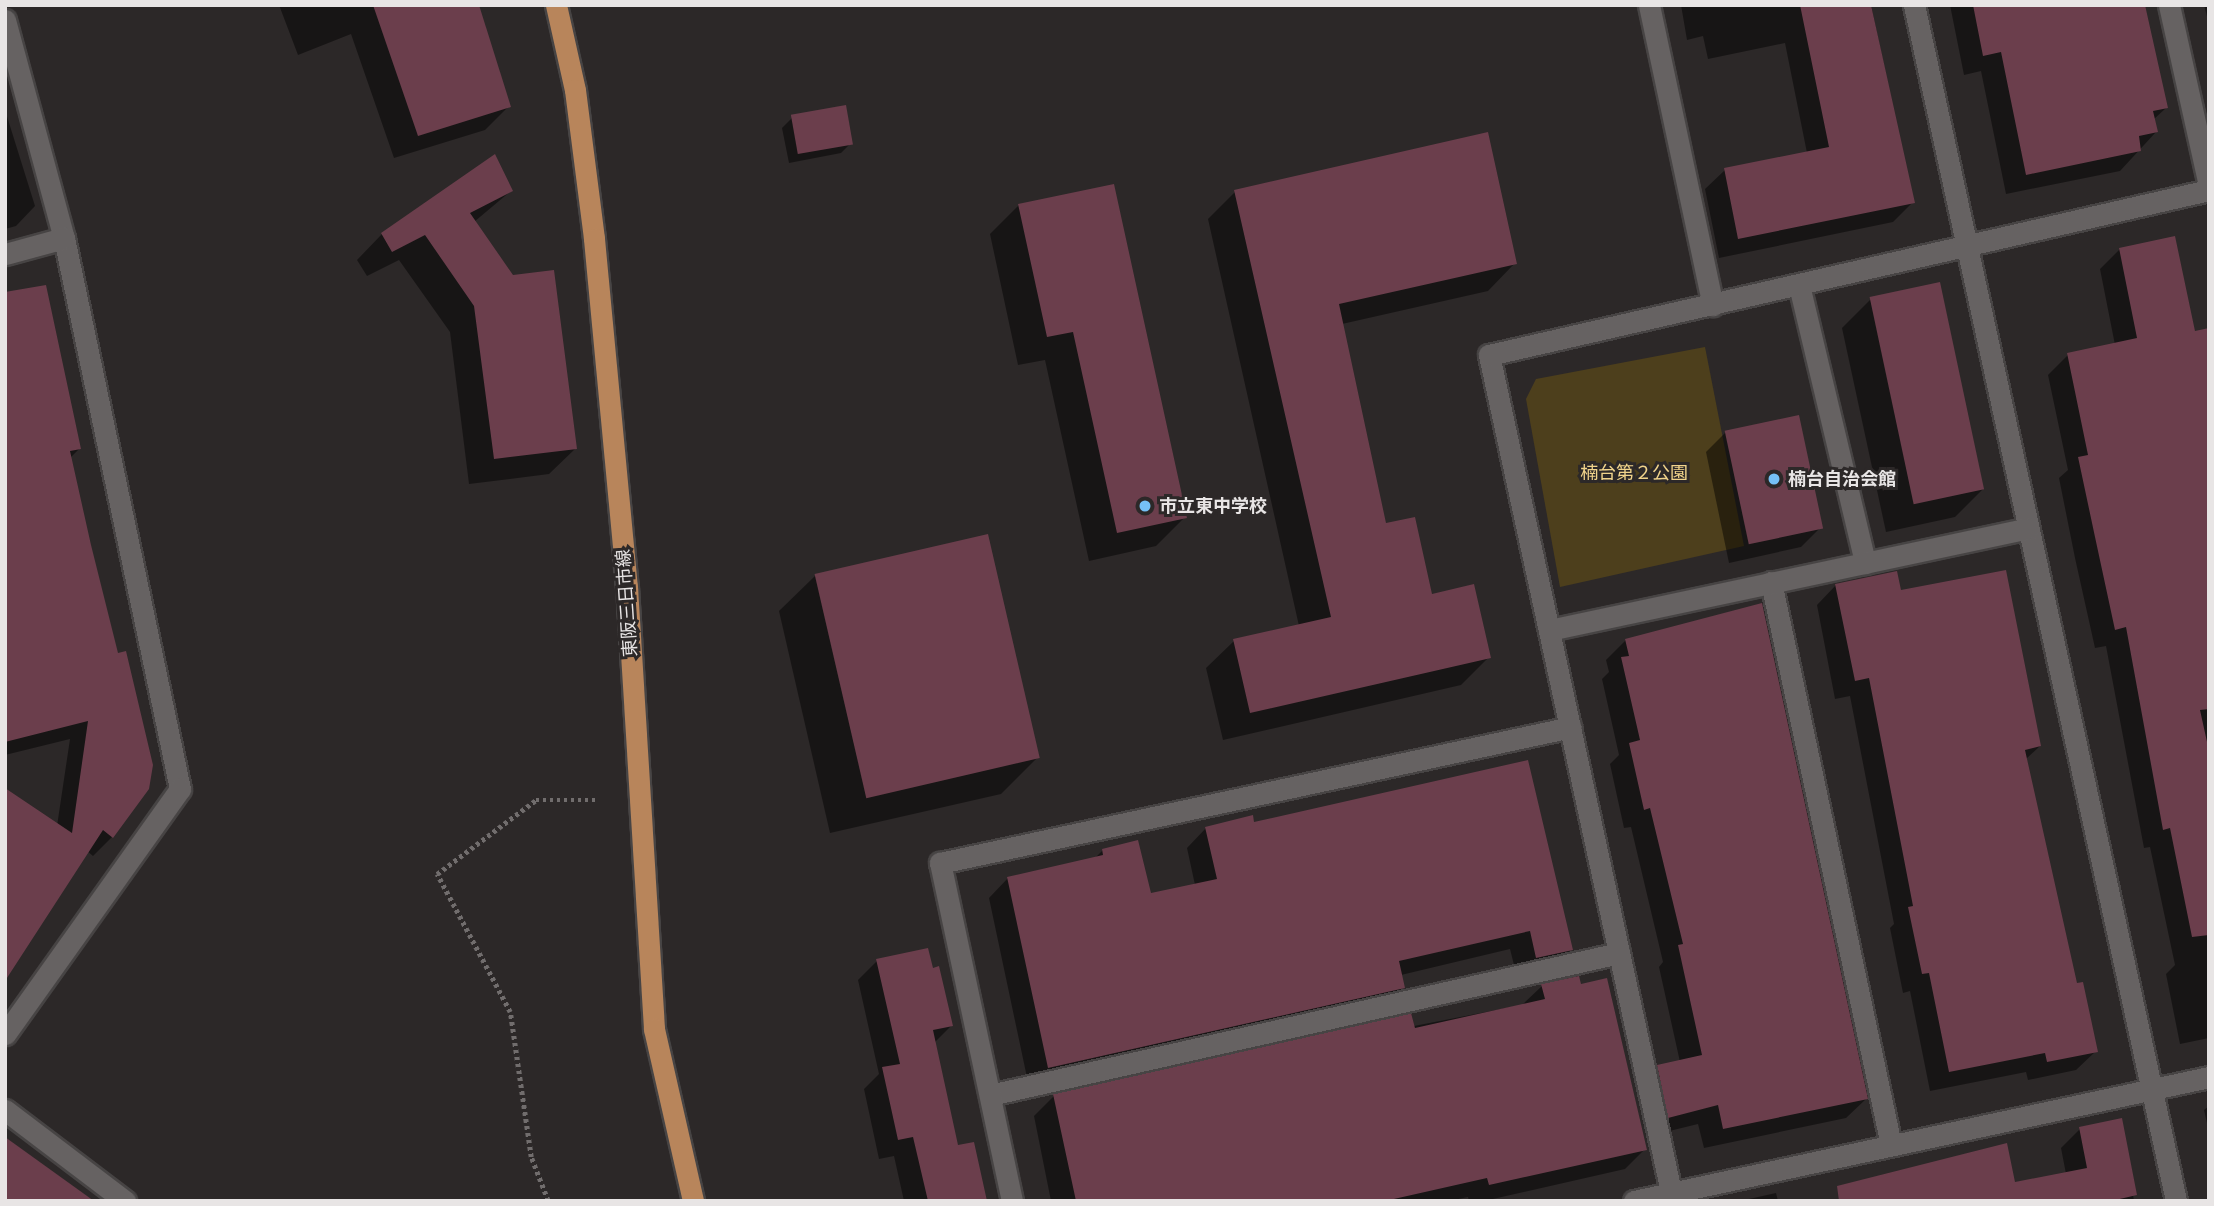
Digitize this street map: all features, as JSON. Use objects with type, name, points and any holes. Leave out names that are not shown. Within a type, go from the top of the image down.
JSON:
[{"type":"main road","name":"東阪三日市線","points":[[556,5],[575,90],[596,253],[627,587],[654,1029],[693,1201]]},
{"type":"street","points":[[1649,5],[1713,304]]},
{"type":"street","points":[[1914,5],[2176,1201]]},
{"type":"street","points":[[1672,1197],[1489,355],[1967,247],[2209,188],[2169,5]]},
{"type":"street","points":[[5,20],[64,238],[180,789],[5,1034]]},
{"type":"street","points":[[5,254],[64,238]]},
{"type":"street","points":[[1799,285],[1865,563]]},
{"type":"street","points":[[1549,630],[2028,527]]},
{"type":"street","points":[[1771,582],[1891,1145]]},
{"type":"street","points":[[1012,1201],[940,863],[1571,727]]},
{"type":"street","points":[[990,1095],[1619,953]]},
{"type":"street","points":[[1634,1201],[1672,1197],[1891,1145],[2209,1077]]},
{"type":"street","points":[[5,1110],[125,1201]]},
{"type":"path","points":[[548,1201],[531,1157],[510,1012],[437,874],[536,800],[598,800]]},
{"type":"green space","name":"楠台第２公園","points":[[1705,347],[1744,546],[1560,587],[1526,399],[1536,379]]},
{"type":"building","points":[[373,5],[479,5],[511,107],[418,136]]},
{"type":"building","points":[[1800,5],[1871,5],[1915,203],[1738,239],[1724,168],[1829,147]]},
{"type":"building","points":[[1973,5],[2145,5],[2168,108],[2153,111],[2158,132],[2139,136],[2141,151],[2026,175],[2001,52],[1983,56]]},
{"type":"building","points":[[846,105],[853,144],[798,154],[791,115]]},
{"type":"building","points":[[1488,132],[1517,264],[1339,304],[1386,523],[1415,517],[1432,594],[1474,584],[1491,658],[1250,713],[1233,639],[1331,617],[1234,190]]},
{"type":"building","points":[[495,154],[513,191],[470,213],[513,275],[554,270],[577,449],[494,459],[474,306],[425,235],[392,252],[381,233]]},
{"type":"building","points":[[1114,184],[1187,518],[1117,533],[1073,332],[1047,337],[1018,204]]},
{"type":"building","points":[[2175,236],[2195,331],[2209,328],[2209,709],[2200,710],[2209,751],[2209,935],[2192,937],[2170,828],[2163,830],[2126,627],[2115,630],[2095,537],[2078,457],[2088,455],[2067,353],[2137,338],[2119,248]]},
{"type":"building","points":[[1940,282],[1984,489],[1914,504],[1870,297]]},
{"type":"building","points":[[46,285],[81,449],[70,451],[118,653],[126,651],[153,765],[149,789],[113,838],[103,830],[5,981],[5,788],[72,833],[88,721],[5,742],[5,292]]},
{"type":"building","name":"楠台自治会館","points":[[1799,415],[1823,528],[1749,544],[1725,431]]},
{"type":"building","points":[[988,534],[1040,758],[866,798],[815,574]]},
{"type":"building","points":[[2006,570],[2041,746],[2025,750],[2077,983],[2083,982],[2098,1052],[2047,1062],[2045,1053],[1949,1072],[1929,973],[1922,974],[1908,907],[1913,906],[1869,678],[1855,681],[1835,584],[1897,571],[1901,590]]},
{"type":"building","points":[[1762,603],[1868,1099],[1723,1129],[1718,1105],[1668,1118],[1657,1065],[1702,1055],[1678,945],[1683,944],[1650,808],[1644,810],[1629,743],[1640,740],[1621,657],[1629,656],[1625,639]]},
{"type":"building","points":[[1528,760],[1573,950],[1536,958],[1530,931],[1399,961],[1405,988],[1048,1068],[1007,877],[1103,855],[1102,849],[1138,840],[1151,893],[1217,879],[1205,827],[1253,815],[1254,822]]},
{"type":"building","points":[[928,948],[933,968],[939,966],[953,1026],[933,1030],[958,1145],[974,1142],[987,1201],[928,1201],[913,1137],[898,1140],[882,1067],[900,1064],[876,959]]},
{"type":"building","points":[[1579,976],[1581,984],[1607,978],[1647,1150],[1489,1185],[1487,1178],[1385,1201],[1076,1201],[1053,1094],[1411,1013],[1415,1028],[1545,999],[1541,984]]},
{"type":"building","points":[[2122,1118],[2137,1195],[2111,1201],[1839,1201],[1837,1186],[2007,1143],[2015,1182],[2087,1168],[2079,1127]]},
{"type":"building","points":[[5,1137],[94,1201],[5,1201]]},
{"type":"place","name":"楠台自治会館","points":[[1774,479]]},
{"type":"place","name":"市立東中学校","points":[[1145,506]]}]
